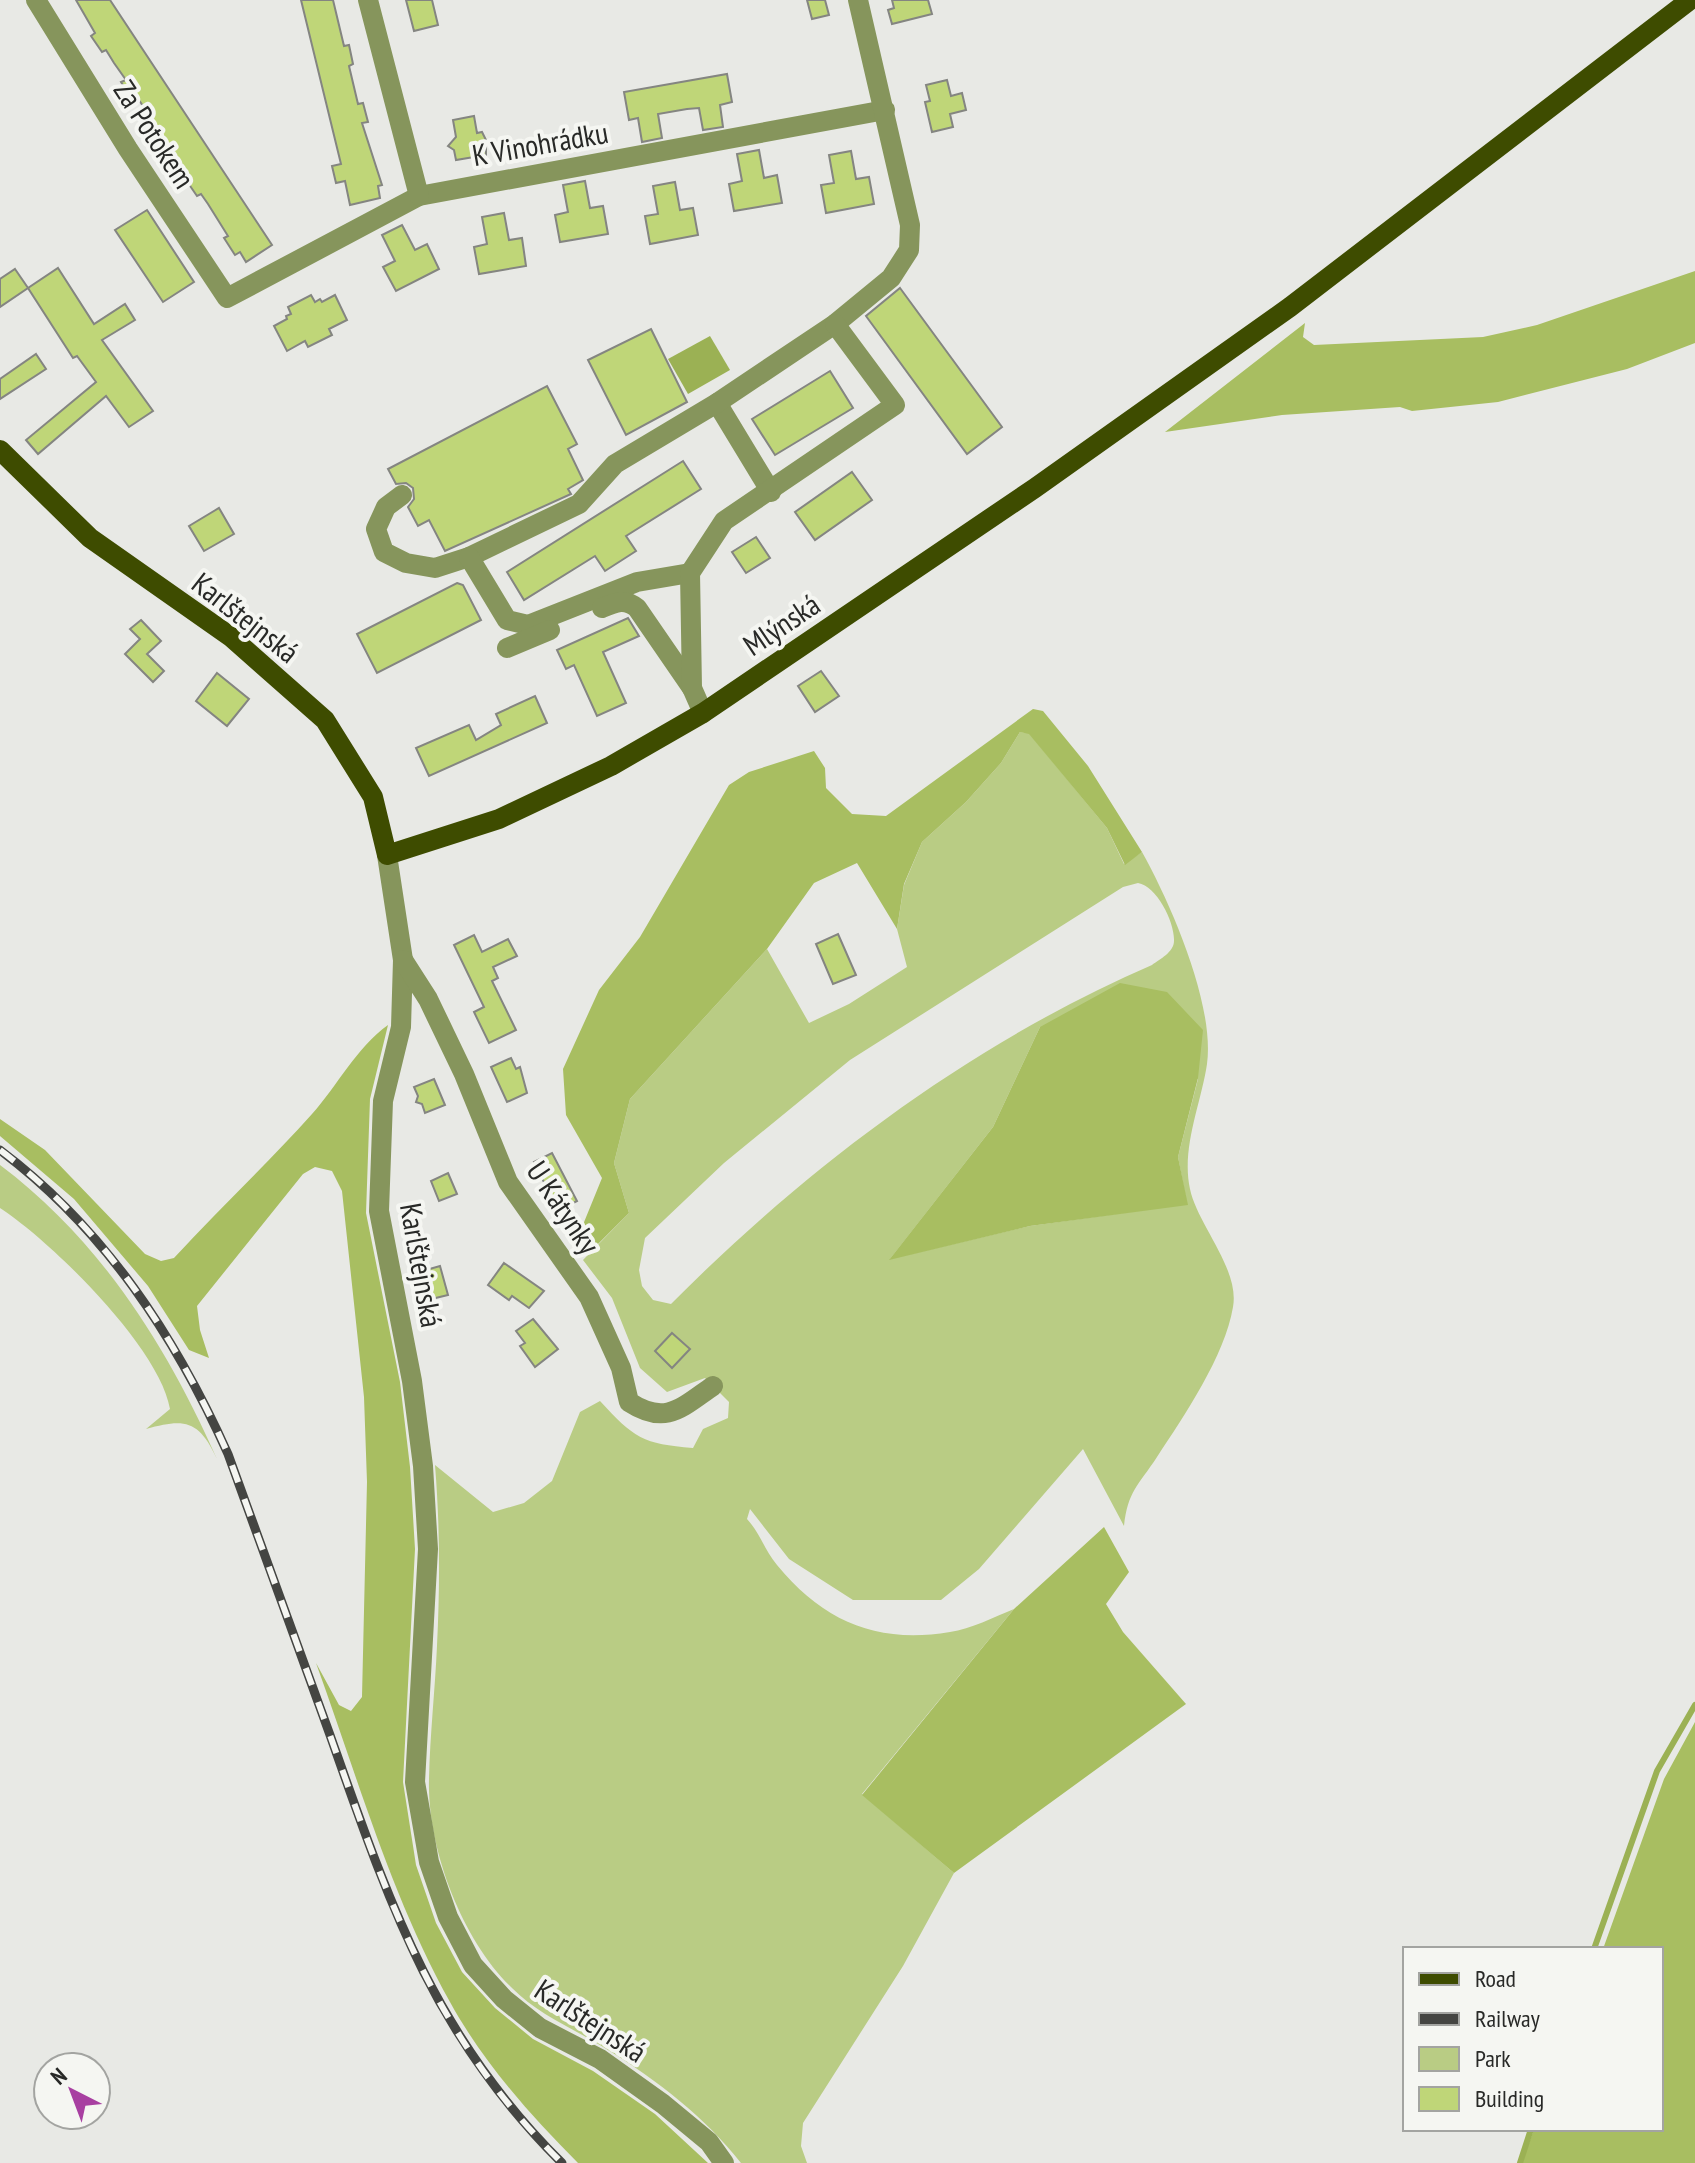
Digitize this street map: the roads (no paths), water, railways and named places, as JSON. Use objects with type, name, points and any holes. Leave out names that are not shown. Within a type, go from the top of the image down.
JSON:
[{"type":"main road","name":"Mlýnská","points":[[387,855],[499,819],[611,766],[703,713],[1180,387],[1290,307],[1690,0]]},
{"type":"main road","name":"Karlštejnská","points":[[0,450],[90,538],[231,637],[325,720],[373,797],[387,855]]},
{"type":"street","name":"Za Potokem","points":[[36,0],[128,149],[227,298]]},
{"type":"street","points":[[368,0],[419,196]]},
{"type":"street","points":[[402,495],[386,507],[376,529],[384,552],[406,563],[435,568],[469,557],[579,504],[615,464],[717,403],[835,324],[891,278],[909,250],[910,225],[858,0]]},
{"type":"street","name":"K Vinohrádku","points":[[227,298],[419,196],[885,110]]},
{"type":"street","points":[[692,688],[690,573],[724,521],[895,405],[835,324]]},
{"type":"street","points":[[717,403],[771,492]]},
{"type":"street","points":[[469,557],[507,620],[528,625],[637,582],[690,573]]},
{"type":"street","points":[[507,648],[618,601],[630,602],[692,688],[703,713]]},
{"type":"street","name":"Karlštejnská","points":[[387,855],[403,960],[401,1027],[383,1101],[379,1211],[412,1381],[423,1466],[428,1549],[415,1782],[429,1862],[448,1917],[473,1965],[504,1999],[540,2028],[600,2059],[663,2104],[709,2142],[724,2163]]},
{"type":"street","name":"U Kátynky","points":[[403,960],[428,999],[464,1074],[508,1182],[589,1297],[621,1368],[629,1402],[649,1415],[674,1412],[713,1386]]},
{"type":"waterway","points":[[1595,1947],[1657,1771],[1695,1705]]},
{"type":"waterway","points":[[1520,2163],[1530,2131]]},
{"type":"railway","points":[[0,1150],[38,1181],[104,1250],[134,1287],[185,1368],[228,1454],[373,1854],[419,1963],[479,2065],[517,2114],[562,2163]]}]
